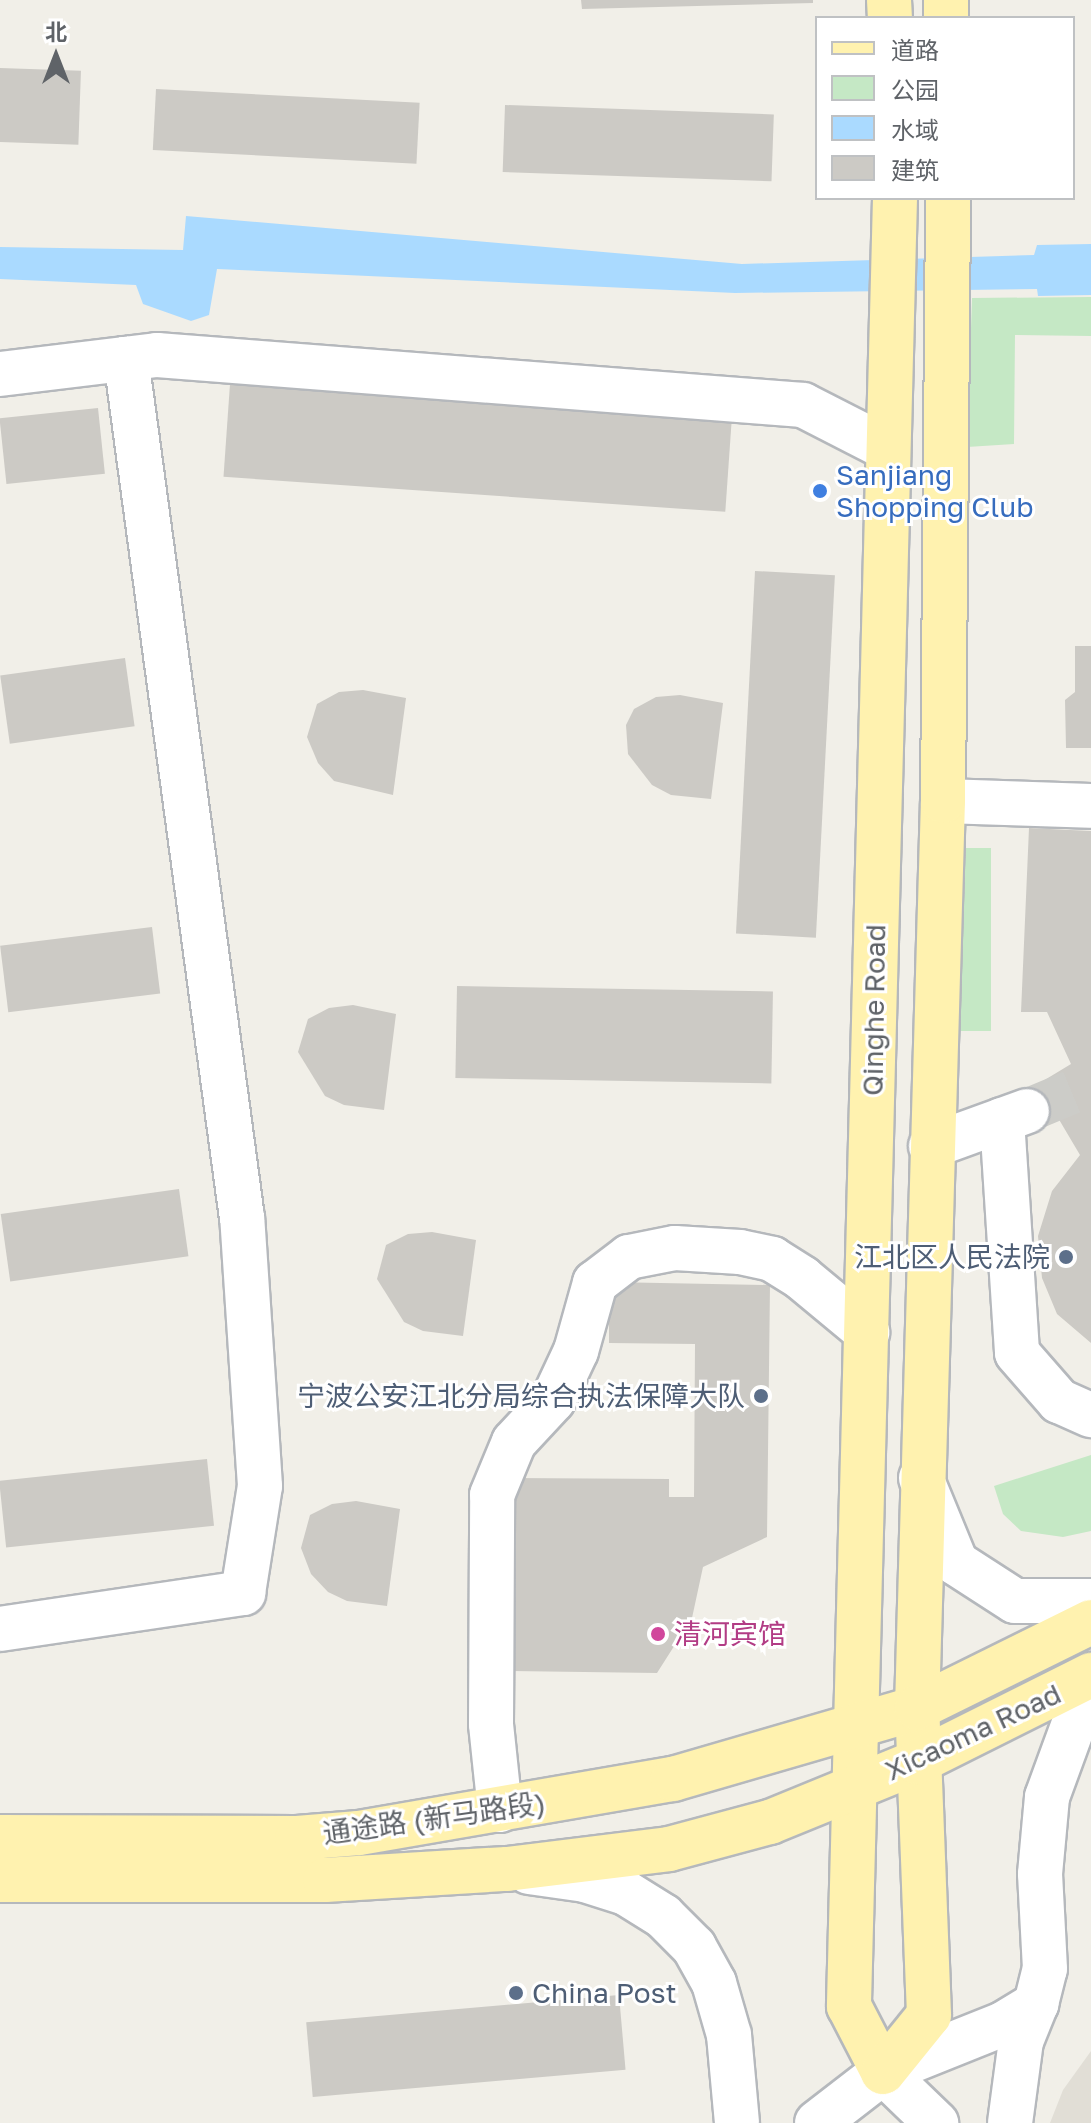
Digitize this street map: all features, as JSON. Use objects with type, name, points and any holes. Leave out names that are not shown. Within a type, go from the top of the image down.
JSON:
[{"type":"main road","name":"Qinghe Road","points":[[883,2072],[849,2006],[895,204]]},
{"type":"main road","points":[[883,2072],[929,2015],[917,1708],[921,1477],[943,801],[948,210]]},
{"type":"main road","name":"通途路 (新马路段)","points":[[0,1837],[297,1838],[500,1810],[673,1779],[917,1708],[1091,1622]]},
{"type":"main road","name":"Xicaoma Road","points":[[853,1785],[917,1762],[1091,1676]]},
{"type":"main road","name":"通途路 (新马路段)","points":[[0,1880],[325,1880],[507,1869],[669,1849],[770,1822],[853,1785]]},
{"type":"street","points":[[0,374],[157,355],[803,405],[887,448]]},
{"type":"street","points":[[0,1629],[243,1593],[260,1486],[242,1218],[126,359]]},
{"type":"street","points":[[943,801],[1091,806]]},
{"type":"street","points":[[931,1146],[1017,1114],[1017,1353],[1059,1401],[1091,1415]]},
{"type":"street","points":[[500,1810],[491,1724],[492,1495],[514,1442],[553,1400],[576,1351],[595,1283],[629,1257],[675,1248],[740,1252],[772,1259],[792,1271],[867,1332]]},
{"type":"street","points":[[921,1477],[956,1563],[1015,1601],[1091,1601]]},
{"type":"street","points":[[1010,2123],[1021,2041],[1036,2004],[1045,1969],[1040,1874],[1047,1797],[1091,1676]]},
{"type":"street","points":[[507,1869],[585,1880],[626,1893],[663,1916],[694,1947],[714,1983],[729,2035],[737,2123]]},
{"type":"street","points":[[817,2123],[883,2072],[1003,2024],[1036,2004]]},
{"type":"street","points":[[883,2072],[936,2123]]},
{"type":"shaded area","points":[[1091,2051],[1091,2123],[1050,2123],[1063,2090]]},
{"type":"green space","points":[[1091,297],[1091,336],[1015,335],[1014,444],[967,447],[972,298]]},
{"type":"green space","points":[[951,848],[991,848],[991,1031],[951,1031]]},
{"type":"green space","points":[[1091,1455],[1091,1531],[1063,1537],[1021,1531],[1003,1514],[994,1486]]},
{"type":"water","points":[[186,216],[742,264],[1034,255],[1037,245],[1091,244],[1091,295],[1038,296],[1037,289],[735,293],[217,269],[209,315],[191,321],[143,304],[136,285],[0,279],[0,247],[183,250]]},
{"type":"building","points":[[581,0],[813,0],[813,3],[582,9]]},
{"type":"building","points":[[0,68],[81,71],[78,145],[0,142]]},
{"type":"building","points":[[156,89],[420,103],[416,164],[153,150]]},
{"type":"building","points":[[505,105],[774,114],[771,181],[503,172]]},
{"type":"building","points":[[230,384],[732,419],[725,512],[224,477]]},
{"type":"building","points":[[98,408],[105,474],[6,484],[0,418]]},
{"type":"building","points":[[755,571],[835,575],[816,938],[736,934]]},
{"type":"building","points":[[1075,646],[1091,646],[1091,748],[1066,748],[1065,700],[1075,692]]},
{"type":"building","points":[[125,658],[135,726],[10,744],[0,676]]},
{"type":"building","points":[[363,690],[406,698],[393,795],[334,781],[318,763],[307,737],[317,704],[339,692]]},
{"type":"building","points":[[680,695],[723,703],[711,799],[671,795],[652,785],[628,754],[626,725],[634,709],[656,697]]},
{"type":"building","points":[[1029,828],[1091,831],[1091,1343],[1057,1314],[1042,1278],[1038,1236],[1052,1191],[1080,1155],[1038,1084],[1071,1064],[1047,1012],[1021,1012]]},
{"type":"building","points":[[152,927],[160,994],[8,1012],[0,946]]},
{"type":"building","points":[[457,986],[773,992],[771,1084],[455,1078]]},
{"type":"building","points":[[353,1005],[396,1014],[384,1110],[344,1105],[325,1096],[298,1052],[308,1019],[329,1008]]},
{"type":"building","points":[[179,1189],[188,1256],[10,1281],[1,1214]]},
{"type":"building","points":[[432,1232],[476,1240],[463,1336],[423,1331],[404,1322],[377,1279],[386,1245],[408,1234]]},
{"type":"building","points":[[609,1282],[770,1285],[767,1537],[703,1567],[692,1618],[657,1673],[511,1671],[512,1478],[669,1479],[669,1497],[694,1497],[695,1344],[609,1343]]},
{"type":"building","points":[[207,1459],[214,1526],[6,1547],[0,1481]]},
{"type":"building","points":[[356,1501],[400,1509],[387,1606],[347,1601],[328,1592],[311,1574],[301,1548],[310,1515],[332,1504]]},
{"type":"building","points":[[619,1995],[626,2070],[313,2097],[306,2022]]},
{"type":"tunnel","points":[[1031,1109],[1091,1084]]},
{"type":"place","name":"Sanjiang Shopping Club","points":[[820,491]]},
{"type":"place","name":"江北区人民法院","points":[[1066,1257]]},
{"type":"place","name":"宁波公安江北分局综合执法保障大队","points":[[761,1396]]},
{"type":"place","name":"清河宾馆","points":[[658,1634]]},
{"type":"place","name":"China Post","points":[[516,1993]]}]
